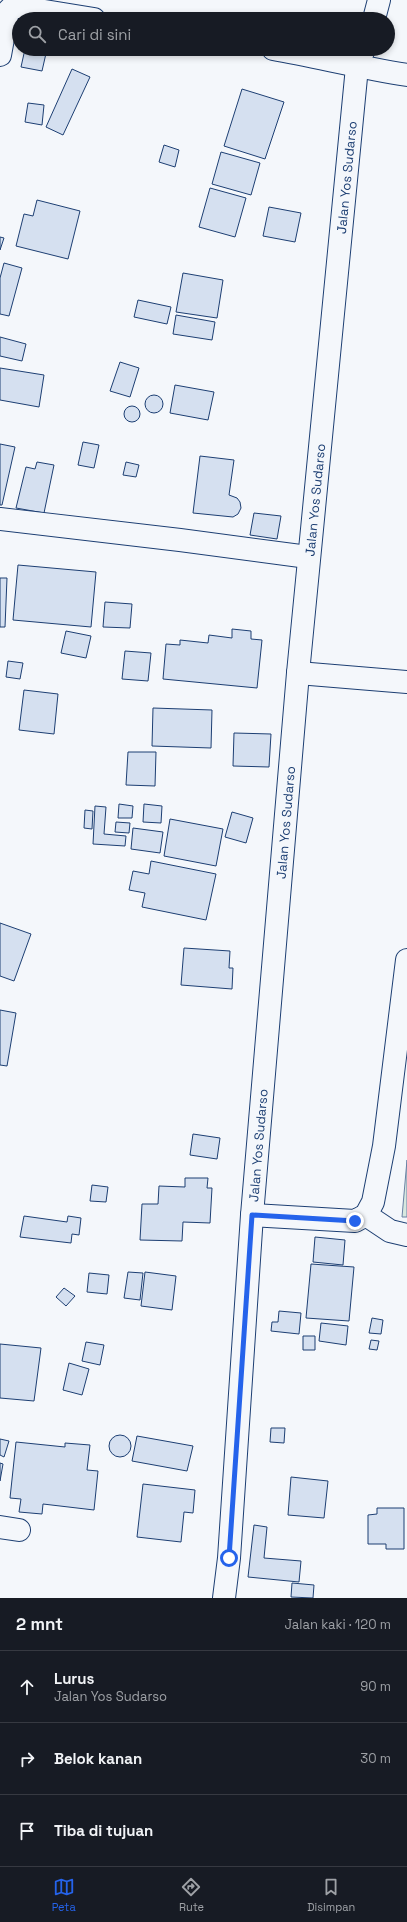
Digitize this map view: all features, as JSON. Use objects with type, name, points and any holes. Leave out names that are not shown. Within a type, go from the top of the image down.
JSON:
[{"type":"main road","points":[[376,12],[379,0]]},
{"type":"main road","points":[[0,55],[8,12],[13,6],[50,12]]},
{"type":"main road","points":[[331,56],[360,58],[407,76]]},
{"type":"main road","name":"Jalan Yos Sudarso","points":[[224,1598],[229,1558],[252,1215],[308,557],[360,58]]},
{"type":"main road","points":[[0,518],[308,557]]},
{"type":"main road","points":[[298,673],[407,682]]},
{"type":"main road","points":[[252,1215],[355,1221],[366,1215],[373,1202],[384,1146],[407,960]]},
{"type":"main road","points":[[366,1215],[390,1231],[407,1235]]},
{"type":"shaded area","points":[[407,1160],[407,1217],[402,1217]]},
{"type":"building","points":[[23,56],[45,56],[42,71],[21,67]]},
{"type":"building","points":[[72,69],[90,77],[63,135],[46,127]]},
{"type":"building","points":[[242,89],[284,102],[265,159],[224,146]]},
{"type":"building","points":[[28,103],[44,105],[42,125],[25,122]]},
{"type":"building","points":[[164,145],[179,150],[175,167],[159,162]]},
{"type":"building","points":[[221,152],[260,163],[251,195],[212,184]]},
{"type":"building","points":[[210,188],[246,198],[235,237],[199,227]]},
{"type":"building","points":[[37,200],[80,211],[68,259],[16,246],[24,214],[33,216]]},
{"type":"building","points":[[269,207],[301,213],[295,242],[263,236]]},
{"type":"building","points":[[0,237],[4,238],[0,250]]},
{"type":"building","points":[[4,263],[22,268],[9,316],[0,314],[0,278]]},
{"type":"building","points":[[183,273],[223,280],[217,318],[176,312]]},
{"type":"building","points":[[138,300],[171,307],[167,324],[134,317]]},
{"type":"building","points":[[176,315],[215,322],[212,340],[173,334]]},
{"type":"building","points":[[0,337],[26,344],[22,361],[0,356]]},
{"type":"building","points":[[120,362],[139,368],[130,397],[110,391]]},
{"type":"building","points":[[0,368],[44,375],[39,407],[0,400]]},
{"type":"building","points":[[175,385],[214,392],[208,420],[170,413]]},
{"type":"building","points":[[154,395],[160,398],[163,404],[160,410],[154,413],[148,410],[145,404],[148,398]]},
{"type":"building","points":[[129,406],[135,406],[140,411],[138,420],[135,422],[129,422],[124,417],[124,411]]},
{"type":"building","points":[[83,442],[99,445],[94,468],[78,465]]},
{"type":"building","points":[[0,444],[15,447],[2,505],[0,505]]},
{"type":"building","points":[[200,456],[234,460],[229,495],[237,498],[240,502],[241,508],[238,514],[233,517],[193,513]]},
{"type":"building","points":[[37,462],[54,465],[44,513],[16,508],[26,467],[35,469]]},
{"type":"building","points":[[126,462],[139,465],[136,477],[123,475]]},
{"type":"building","points":[[254,513],[281,516],[277,539],[250,535]]},
{"type":"building","points":[[18,565],[96,572],[91,627],[13,620]]},
{"type":"building","points":[[0,578],[7,578],[5,627],[0,627]]},
{"type":"building","points":[[105,602],[132,604],[130,628],[103,627]]},
{"type":"building","points":[[232,629],[251,631],[251,639],[262,640],[257,688],[163,679],[166,644],[180,645],[180,640],[208,643],[209,635],[232,638]]},
{"type":"building","points":[[66,631],[91,636],[86,658],[61,653]]},
{"type":"building","points":[[125,651],[151,653],[148,681],[122,679]]},
{"type":"building","points":[[8,661],[23,663],[20,679],[6,677]]},
{"type":"building","points":[[24,690],[58,694],[54,734],[19,730]]},
{"type":"building","points":[[153,708],[212,710],[211,748],[152,746]]},
{"type":"building","points":[[234,733],[271,734],[269,767],[233,766]]},
{"type":"building","points":[[128,752],[156,752],[155,786],[126,785]]},
{"type":"building","points":[[119,804],[133,806],[132,818],[118,818]]},
{"type":"building","points":[[144,804],[162,806],[161,823],[143,822]]},
{"type":"building","points":[[95,806],[106,807],[104,834],[126,836],[125,846],[93,844]]},
{"type":"building","points":[[85,810],[93,811],[92,829],[84,828]]},
{"type":"building","points":[[232,812],[253,818],[246,843],[225,837]]},
{"type":"building","points":[[170,819],[223,829],[216,866],[164,856]]},
{"type":"building","points":[[116,822],[130,823],[129,833],[115,832]]},
{"type":"building","points":[[133,828],[163,832],[160,853],[131,849]]},
{"type":"building","points":[[151,861],[216,874],[206,920],[142,907],[145,893],[129,890],[133,871],[149,874]]},
{"type":"building","points":[[0,923],[31,934],[14,981],[0,976]]},
{"type":"building","points":[[184,948],[230,951],[229,968],[233,968],[232,989],[181,985]]},
{"type":"building","points":[[0,1010],[16,1013],[7,1066],[0,1065]]},
{"type":"building","points":[[193,1134],[220,1138],[217,1159],[190,1155]]},
{"type":"building","points":[[185,1178],[208,1178],[207,1188],[212,1188],[210,1223],[183,1222],[182,1241],[140,1240],[142,1204],[158,1204],[159,1186],[185,1187]]},
{"type":"building","points":[[92,1185],[108,1187],[106,1202],[90,1201]]},
{"type":"building","points":[[24,1216],[67,1222],[68,1216],[81,1218],[79,1235],[72,1234],[71,1243],[20,1237]]},
{"type":"building","points":[[315,1237],[345,1240],[343,1265],[313,1262]]},
{"type":"building","points":[[311,1264],[354,1267],[349,1321],[306,1318]]},
{"type":"building","points":[[128,1272],[143,1273],[140,1300],[124,1298]]},
{"type":"building","points":[[145,1272],[176,1276],[172,1310],[141,1306]]},
{"type":"building","points":[[89,1273],[109,1275],[107,1294],[87,1292]]},
{"type":"building","points":[[64,1288],[75,1296],[66,1306],[56,1297]]},
{"type":"building","points":[[279,1311],[301,1313],[299,1334],[271,1331],[272,1322],[278,1322]]},
{"type":"building","points":[[372,1318],[383,1320],[381,1334],[369,1333]]},
{"type":"building","points":[[321,1323],[348,1326],[346,1345],[319,1341]]},
{"type":"building","points":[[303,1336],[315,1336],[315,1350],[303,1350]]},
{"type":"building","points":[[371,1340],[379,1341],[377,1350],[369,1349]]},
{"type":"building","points":[[86,1342],[104,1345],[100,1365],[82,1361]]},
{"type":"building","points":[[0,1344],[41,1348],[34,1401],[0,1398]]},
{"type":"building","points":[[69,1363],[89,1369],[82,1395],[63,1390]]},
{"type":"building","points":[[271,1428],[285,1428],[284,1443],[270,1442]]},
{"type":"building","points":[[120,1435],[128,1438],[131,1446],[128,1454],[120,1457],[112,1454],[109,1446],[112,1438]]},
{"type":"building","points":[[137,1436],[193,1446],[187,1471],[132,1461]]},
{"type":"building","points":[[0,1439],[9,1441],[4,1457],[0,1455]]},
{"type":"building","points":[[16,1442],[65,1447],[65,1443],[90,1445],[87,1470],[98,1471],[94,1510],[43,1504],[42,1514],[19,1512],[21,1499],[10,1498]]},
{"type":"building","points":[[0,1463],[3,1464],[0,1481]]},
{"type":"building","points":[[291,1477],[328,1481],[324,1518],[288,1515]]},
{"type":"building","points":[[143,1484],[195,1490],[193,1513],[184,1512],[181,1542],[137,1537]]},
{"type":"building","points":[[377,1508],[404,1508],[404,1549],[386,1549],[386,1544],[368,1544],[368,1515],[377,1514]]},
{"type":"building","points":[[254,1525],[267,1527],[264,1558],[301,1561],[299,1582],[248,1577]]},
{"type":"building","points":[[292,1583],[314,1585],[313,1598],[291,1597]]},
{"type":"route","points":[[229,1558],[252,1215],[355,1221]]}]
